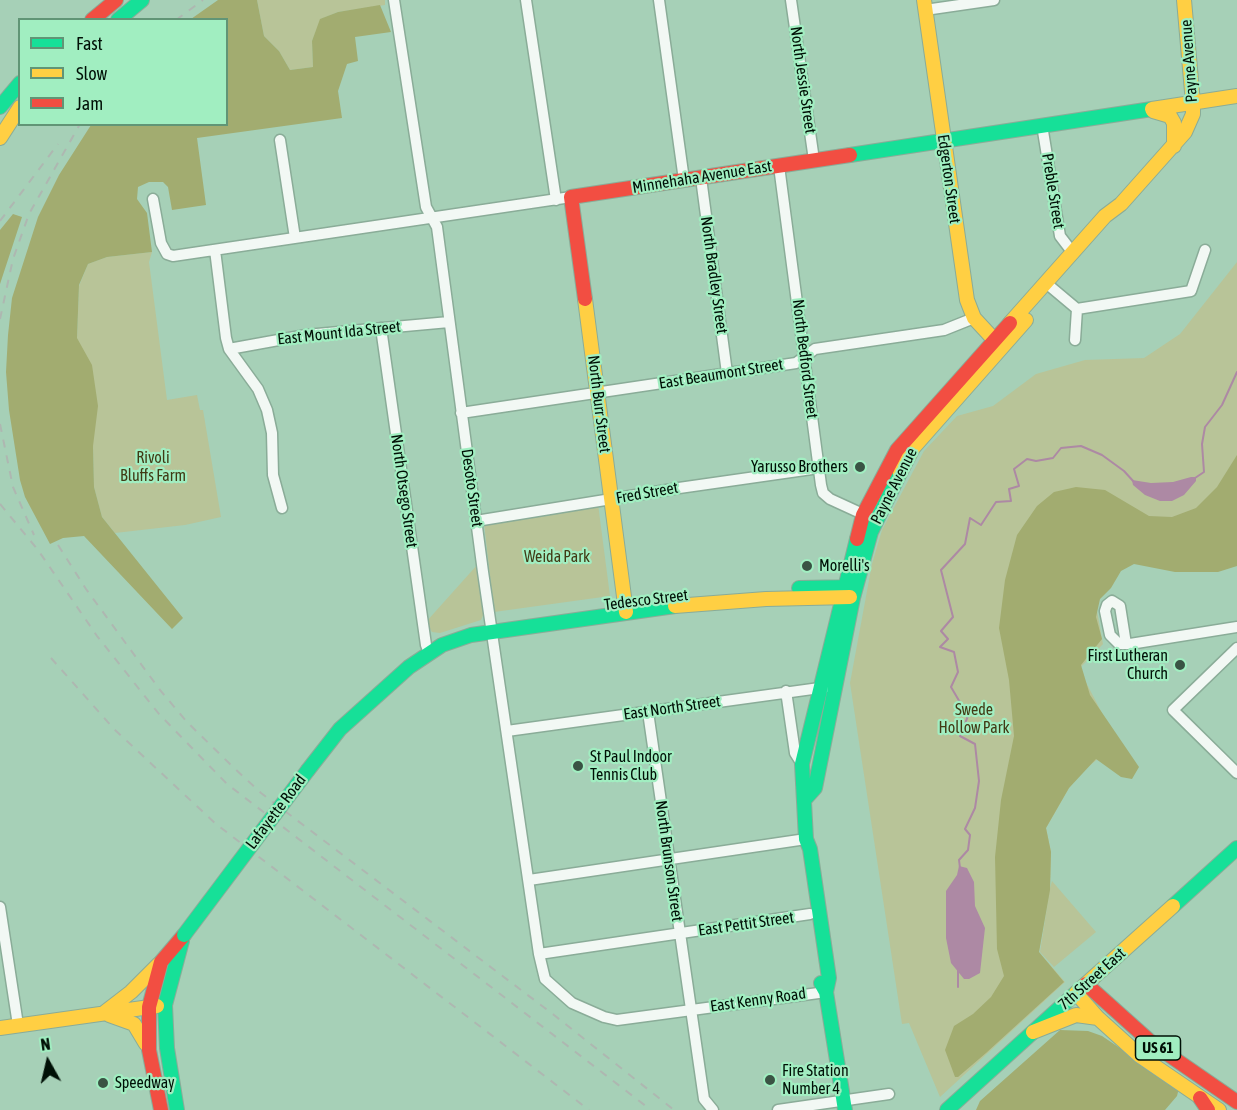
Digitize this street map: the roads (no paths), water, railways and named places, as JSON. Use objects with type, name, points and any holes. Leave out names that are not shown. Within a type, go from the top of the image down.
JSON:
[{"type":"street","points":[[94,18],[116,0]]},
{"type":"street","points":[[120,18],[142,0]]},
{"type":"street","name":"Desoto Street","points":[[393,0],[426,207],[437,226],[491,627],[539,954],[545,979]]},
{"type":"street","points":[[526,0],[556,200]]},
{"type":"street","points":[[659,0],[684,180]]},
{"type":"street","name":"North Jessie Street","points":[[791,0],[814,160]]},
{"type":"street","points":[[925,5],[994,0]]},
{"type":"street","name":"Payne Avenue","points":[[1050,286],[1073,253],[1105,216],[1121,204],[1174,146],[1191,120],[1193,103],[1184,0]]},
{"type":"street","name":"Edgerton Street","points":[[925,5],[965,289],[974,318],[997,343]]},
{"type":"street","points":[[0,107],[18,85]]},
{"type":"street","name":"Minnehaha Avenue East","points":[[153,200],[161,243],[167,254],[179,255],[1237,96]]},
{"type":"street","points":[[0,138],[18,110]]},
{"type":"street","points":[[1144,110],[1162,112],[1170,116],[1174,123],[1174,146]]},
{"type":"street","name":"Preble Street","points":[[1042,126],[1060,236],[1073,253]]},
{"type":"street","points":[[280,140],[295,237]]},
{"type":"street","name":"North Bedford Street","points":[[779,166],[819,468],[827,496],[869,517]]},
{"type":"street","name":"North Bradley Street","points":[[701,178],[727,373]]},
{"type":"street","name":"North Burr Street","points":[[571,197],[625,607]]},
{"type":"street","name":"Payne Avenue","points":[[826,992],[829,978],[810,849],[806,839],[806,798],[801,785],[802,764],[821,686],[869,517],[913,448],[997,343],[1112,222],[1121,204]]},
{"type":"street","points":[[215,250],[229,349],[252,378],[267,411],[272,433],[273,475],[282,508]]},
{"type":"street","points":[[1050,286],[1077,309],[1191,291],[1205,250]]},
{"type":"street","points":[[1075,340],[1077,309]]},
{"type":"street","name":"East Beaumont Street","points":[[461,413],[796,363],[815,349],[944,330],[974,318]]},
{"type":"street","name":"East Mount Ida Street","points":[[229,349],[299,336],[449,322]]},
{"type":"street","name":"North Otsego Street","points":[[381,328],[428,649]]},
{"type":"street","name":"Fred Street","points":[[476,521],[819,468]]},
{"type":"street","name":"Payne Avenue","points":[[806,798],[815,789],[836,689],[849,592]]},
{"type":"street","name":"Tedesco Street","points":[[441,642],[491,627],[625,607],[849,592]]},
{"type":"street","points":[[1126,644],[1237,627]]},
{"type":"street","name":"Lafayette Road","points":[[161,1110],[149,1050],[149,1007],[161,962],[340,729],[376,696],[382,694],[428,649],[441,642]]},
{"type":"street","points":[[1237,648],[1173,710],[1237,773]]},
{"type":"street","name":"East North Street","points":[[507,731],[821,686],[836,689]]},
{"type":"street","name":"Payne Avenue","points":[[786,692],[795,753],[802,764]]},
{"type":"street","name":"North Brunson Street","points":[[648,712],[704,1099],[713,1110]]},
{"type":"street","points":[[529,880],[806,839]]},
{"type":"street","name":"Payne Avenue","points":[[806,839],[800,850],[819,980],[826,992],[845,1106]]},
{"type":"street","name":"7th Street East","points":[[947,1110],[1237,848]]},
{"type":"street","points":[[0,907],[18,1025]]},
{"type":"street","name":"East Pettit Street","points":[[539,954],[810,914]]},
{"type":"street","name":"Lafayette Road","points":[[177,1110],[167,1048],[165,1005],[184,935]]},
{"type":"street","points":[[103,1013],[131,992],[161,962]]},
{"type":"street","name":"East Kenny Road","points":[[545,979],[572,1003],[609,1019],[826,992]]},
{"type":"street","name":"US 61","points":[[1081,989],[1098,1018],[1140,1056],[1204,1104],[1219,1110]]},
{"type":"street","name":"US 61","points":[[1081,989],[1153,1044],[1237,1102]]},
{"type":"street","points":[[0,1028],[165,1005]]},
{"type":"street","points":[[103,1013],[135,1024],[149,1050]]},
{"type":"street","points":[[1032,1032],[1076,1015],[1098,1018]]},
{"type":"street","points":[[778,1110],[845,1106],[889,1094]]},
{"type":"waterway","points":[[1195,478],[1204,472],[1202,444],[1205,427],[1222,405],[1237,372]]},
{"type":"waterway","points":[[960,868],[959,860],[968,850],[970,835],[965,829],[975,808],[979,781],[975,744],[960,736],[968,716],[951,687],[958,672],[954,652],[940,647],[948,639],[941,631],[953,617],[941,570],[965,544],[970,518],[981,525],[996,502],[1011,501],[1009,489],[1019,486],[1014,469],[1027,459],[1036,461],[1053,458],[1061,448],[1081,446],[1102,455],[1124,471],[1134,482]]},
{"type":"waterway","points":[[958,969],[958,987]]},
{"type":"railway","points":[[179,18],[203,0]]},
{"type":"railway","points":[[0,319],[13,259],[29,214],[79,126]]},
{"type":"railway","points":[[0,221],[58,144]]},
{"type":"railway","points":[[0,424],[13,487],[34,535]]},
{"type":"railway","points":[[0,504],[38,550],[97,636],[159,714],[227,784],[651,1110]]},
{"type":"railway","points":[[58,545],[86,589],[160,690],[187,722],[261,793],[554,1015],[674,1110]]},
{"type":"railway","points":[[51,658],[114,729],[216,824],[589,1110]]},
{"type":"place","name":"Yarusso Brothers","points":[[860,467]]},
{"type":"place","name":"Morelli's","points":[[807,566]]},
{"type":"place","name":"First Lutheran Church","points":[[1180,665]]},
{"type":"place","name":"St Paul Indoor Tennis Club","points":[[578,766]]},
{"type":"place","name":"Fire Station Number 4","points":[[770,1080]]},
{"type":"place","name":"Speedway","points":[[103,1083]]},
{"type":"park label","name":"Rivoli Bluffs Farm","points":[[153,467]]},
{"type":"park label","name":"Weida Park","points":[[557,557]]},
{"type":"park label","name":"Swede Hollow Park","points":[[974,719]]}]
